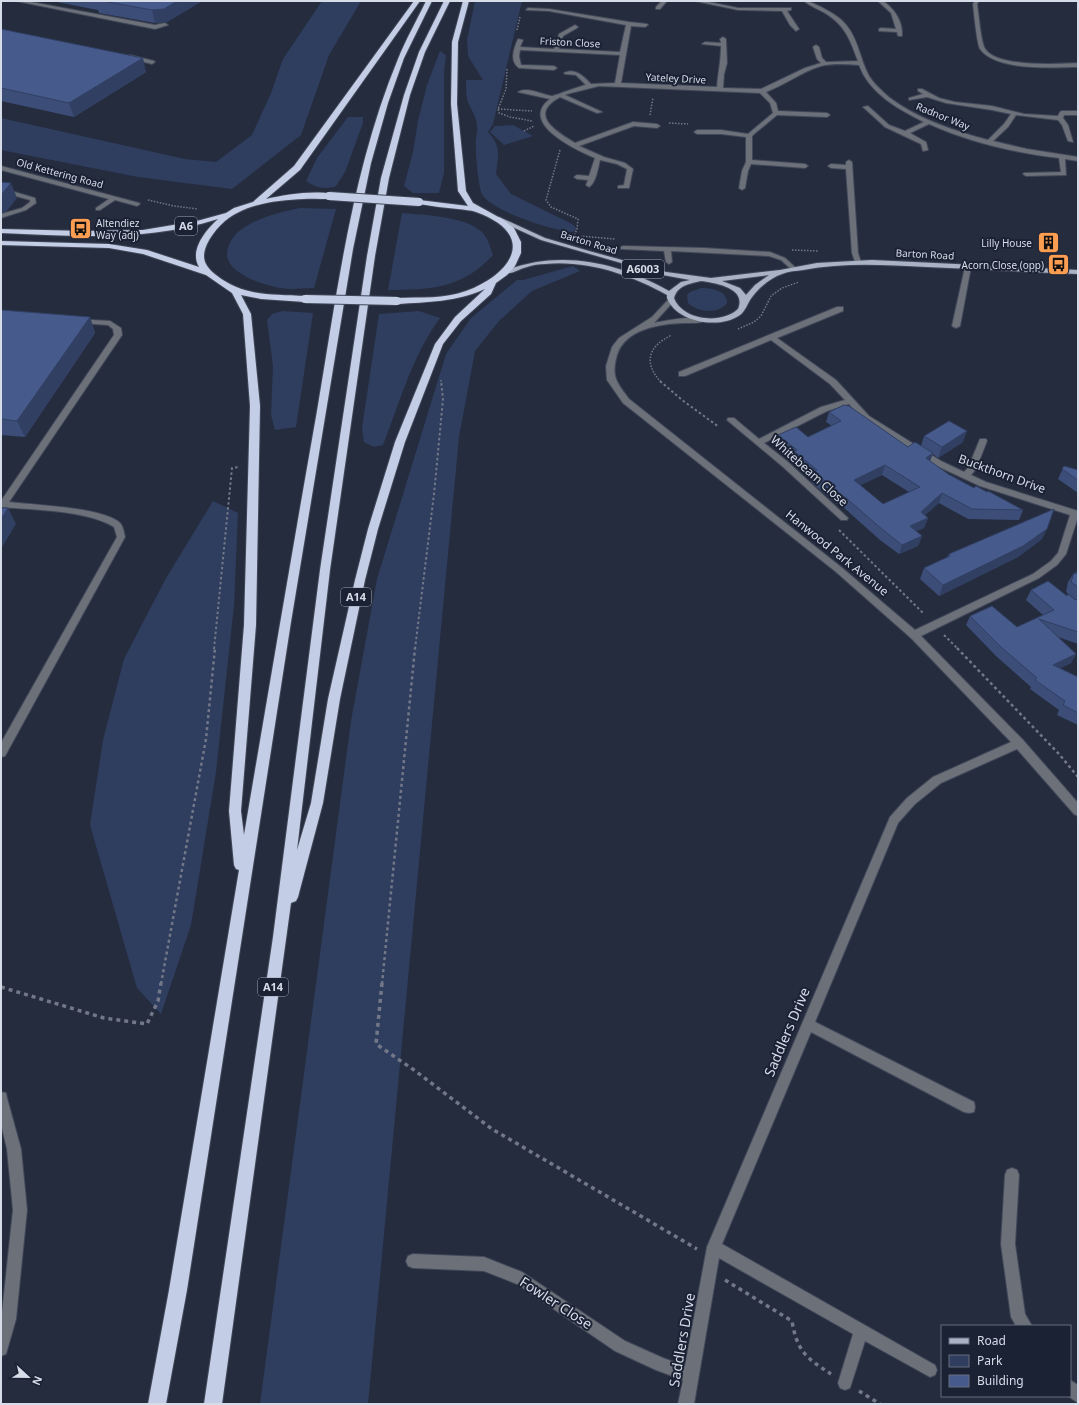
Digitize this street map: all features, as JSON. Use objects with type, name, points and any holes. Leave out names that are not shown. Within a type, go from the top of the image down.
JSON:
[{"type":"highway","points":[[255,204],[278,186],[297,168],[417,1]]},
{"type":"highway","points":[[157,1404],[178,1290],[242,880],[285,622],[352,235],[367,163],[385,103],[401,58],[429,1]]},
{"type":"highway","name":"A14","points":[[213,1404],[280,937],[325,570],[371,256],[385,178],[407,95],[422,52],[447,1]]},
{"type":"highway","points":[[1,243],[109,246],[144,252],[209,274],[236,291],[305,299],[397,301],[426,300],[459,295],[492,282],[506,272],[514,261],[518,250],[516,240],[511,230],[497,218],[477,209],[466,200],[462,191],[454,104],[455,42],[466,1]]},
{"type":"highway","points":[[209,274],[200,263],[200,253],[203,243],[218,224],[235,211],[255,204],[282,198],[329,196],[418,202],[477,209]]},
{"type":"highway","name":"A6","points":[[1,231],[134,233],[194,225],[210,221],[235,211]]},
{"type":"highway","name":"A14","points":[[280,937],[318,802],[334,699],[372,529],[400,442],[439,344],[458,319],[488,292],[492,282]]},
{"type":"highway","points":[[236,291],[247,314],[255,406],[250,625],[235,811],[242,880]]},
{"type":"main road","name":"Barton Road","points":[[497,218],[543,239],[665,274],[701,280]]},
{"type":"main road","name":"Barton Road","points":[[506,272],[517,266],[531,263],[551,261],[578,262],[646,280],[670,298],[673,307],[680,313],[691,318],[703,320],[728,318],[738,313],[756,287],[780,272]]},
{"type":"main road","name":"Barton Road","points":[[713,280],[780,272],[818,265],[858,262],[897,262],[1078,272]]},
{"type":"main road","points":[[670,298],[674,288],[681,284],[701,280],[713,280],[728,285],[741,293],[744,300],[743,307]]},
{"type":"street","points":[[18,1],[155,27],[165,25]]},
{"type":"street","points":[[658,8],[665,1]]},
{"type":"street","points":[[697,1],[738,9],[786,10],[790,24],[796,29]]},
{"type":"street","points":[[808,2],[819,1]]},
{"type":"street","points":[[880,1],[893,12],[898,22],[899,33],[881,30]]},
{"type":"street","points":[[977,1],[975,4],[982,48],[986,53],[994,58],[1020,64],[1078,65]]},
{"type":"street","name":"Radnor Way","points":[[808,2],[840,22],[848,32],[863,70],[871,83],[882,94],[909,112],[928,122],[960,134],[1027,152],[1078,159]]},
{"type":"street","points":[[771,4],[774,10]]},
{"type":"street","points":[[527,8],[549,10],[629,24],[645,25]]},
{"type":"street","points":[[618,84],[622,54],[629,24]]},
{"type":"street","points":[[556,50],[561,35],[574,27]]},
{"type":"street","points":[[520,40],[515,56],[519,66],[554,68]]},
{"type":"street","points":[[706,44],[723,42],[724,63],[721,74],[720,90]]},
{"type":"street","points":[[816,47],[820,59],[825,64]]},
{"type":"street","name":"Friston Close","points":[[517,48],[622,54]]},
{"type":"street","points":[[122,56],[152,62]]},
{"type":"street","name":"Yateley Drive","points":[[620,187],[626,187],[630,169],[620,163],[598,157],[550,130],[542,118],[546,106],[554,98],[589,85],[618,84],[655,88],[762,91],[776,87],[802,72],[825,64],[861,63]]},
{"type":"street","points":[[567,73],[578,74],[589,85]]},
{"type":"street","points":[[920,90],[927,95],[943,101],[994,108],[1014,114],[1061,116],[1078,112]]},
{"type":"street","points":[[762,91],[773,103],[776,113]]},
{"type":"street","points":[[521,92],[535,93],[554,98]]},
{"type":"street","points":[[560,95],[599,112]]},
{"type":"street","points":[[911,99],[927,95]]},
{"type":"street","points":[[866,107],[887,126],[924,143],[925,150]]},
{"type":"street","points":[[776,113],[796,117],[827,115]]},
{"type":"street","points":[[742,188],[745,170],[749,162],[749,136],[757,128],[770,120],[776,113]]},
{"type":"street","points":[[989,142],[997,132],[1005,128],[1014,114]]},
{"type":"street","points":[[1061,116],[1071,141]]},
{"type":"street","points":[[905,133],[928,122]]},
{"type":"street","points":[[575,145],[633,124],[660,124]]},
{"type":"street","points":[[697,132],[721,132],[749,136]]},
{"type":"street","points":[[589,185],[598,157]]},
{"type":"street","points":[[1026,174],[1064,174],[1062,157]]},
{"type":"street","points":[[749,162],[805,166]]},
{"type":"street","points":[[831,166],[849,165],[855,253],[858,262]]},
{"type":"street","name":"Old Kettering Road","points":[[1,168],[137,204]]},
{"type":"street","points":[[577,178],[592,178]]},
{"type":"street","points":[[1,190],[33,199],[37,203],[36,209],[28,214],[18,217],[2,216]]},
{"type":"street","name":"Old Kettering Road","points":[[98,209],[114,198]]},
{"type":"street","name":"Barton Road","points":[[623,248],[667,248],[770,254],[783,259],[794,269]]},
{"type":"street","points":[[667,248],[669,262]]},
{"type":"street","points":[[956,326],[968,267]]},
{"type":"street","name":"Hanwood Park Avenue","points":[[670,298],[663,311],[654,319],[622,340],[616,347],[610,366],[611,380],[626,401],[838,569],[914,635],[1019,743],[1078,811]]},
{"type":"street","points":[[682,374],[840,308]]},
{"type":"street","points":[[1,753],[121,537],[118,526],[107,518],[2,504],[118,335],[117,328],[110,323],[71,320]]},
{"type":"street","name":"Hanwood Park Avenue","points":[[641,327],[680,321],[703,320]]},
{"type":"street","name":"Buckthorn Drive","points":[[771,337],[834,382],[866,418],[938,463],[965,476],[1076,514],[1062,554],[1039,578],[914,635]]},
{"type":"street","name":"Whitebeam Close","points":[[759,442],[824,409],[850,401]]},
{"type":"street","name":"Whitebeam Close","points":[[731,420],[759,442],[844,518]]},
{"type":"street","points":[[965,476],[972,469],[983,441]]},
{"type":"street","name":"Saddlers Drive","points":[[686,1404],[714,1246],[894,820],[911,801],[937,780],[1019,743]]},
{"type":"street","points":[[807,1024],[969,1107]]},
{"type":"street","points":[[1,1098],[14,1149],[20,1210],[9,1319],[1,1349]]},
{"type":"street","points":[[1012,1175],[1008,1244],[1018,1317],[1024,1325]]},
{"type":"street","points":[[714,1246],[930,1370]]},
{"type":"street","name":"Fowler Close","points":[[413,1261],[484,1264],[509,1274],[522,1280],[620,1346],[661,1365],[691,1375]]},
{"type":"street","points":[[845,1382],[860,1331]]},
{"type":"path","points":[[650,115],[655,88]]},
{"type":"path","points":[[498,109],[532,112]]},
{"type":"path","points":[[660,124],[692,124]]},
{"type":"path","points":[[524,131],[535,126]]},
{"type":"path","points":[[561,148],[546,200],[551,208],[574,215],[578,219],[576,229]]},
{"type":"path","points":[[737,330],[754,322],[761,316],[772,296],[782,288],[806,280]]},
{"type":"path","points":[[675,335],[662,340],[654,348],[650,357],[651,368],[657,377],[667,387],[721,429]]},
{"type":"path","points":[[441,374],[443,399],[435,486],[414,656],[376,1044],[414,1070],[492,1130],[699,1250]]},
{"type":"path","points":[[1,987],[104,1018],[147,1024],[158,1001],[206,739],[232,468]]},
{"type":"path","points":[[836,528],[925,614]]},
{"type":"path","points":[[941,631],[1059,754],[1078,777]]},
{"type":"path","points":[[723,1279],[792,1321],[794,1338],[801,1353],[880,1404]]},
{"type":"green space","points":[[322,1],[361,1],[329,55],[301,135],[232,189],[138,177],[1,150],[1,118],[185,159],[216,162],[252,135],[271,93],[283,59]]},
{"type":"green space","points":[[475,1],[522,1],[493,124],[488,132],[495,142],[498,152],[496,174],[511,194],[572,224],[577,229],[573,232],[552,228],[523,219],[497,207],[482,194],[476,159],[477,123],[467,99],[466,90],[466,80],[483,80],[468,56],[467,40]]},
{"type":"green space","points":[[440,51],[446,55],[444,71],[444,172],[439,193],[413,193],[404,186],[413,152],[418,121],[427,85]]},
{"type":"green space","points":[[348,117],[363,117],[363,123],[345,172],[336,186],[324,188],[317,187],[306,181],[317,158]]},
{"type":"green space","points":[[513,125],[533,136],[504,145],[490,132],[495,126]]},
{"type":"green space","points":[[300,208],[336,209],[314,288],[284,289],[264,284],[245,276],[230,264],[227,256],[228,248],[233,237],[239,231],[263,218]]},
{"type":"green space","points":[[402,213],[455,219],[475,227],[486,237],[493,255],[482,266],[458,281],[432,288],[388,290]]},
{"type":"green space","points":[[573,266],[580,271],[532,291],[499,321],[475,351],[459,437],[368,1404],[260,1404],[351,721],[377,579],[446,354],[471,318],[517,280],[523,280]]},
{"type":"green space","points":[[701,288],[714,289],[718,291],[724,295],[727,303],[723,307],[713,311],[702,310],[692,306],[688,303],[687,295],[690,292]]},
{"type":"green space","points":[[283,311],[313,313],[296,427],[275,430],[271,415],[273,366],[267,320],[272,314]]},
{"type":"green space","points":[[419,311],[440,318],[430,333],[414,364],[383,445],[374,447],[364,442],[362,428],[379,314]]},
{"type":"green space","points":[[213,501],[238,513],[234,605],[216,772],[191,925],[161,1014],[137,988],[90,825],[103,740],[124,659],[165,580]]},
{"type":"building","points":[[103,1],[177,1],[164,9],[152,10]]},
{"type":"building","points":[[1,29],[143,58],[69,103],[1,88]]},
{"type":"building","points":[[1,182],[11,183],[1,195]]},
{"type":"building","points":[[1,310],[90,317],[17,421],[1,419]]},
{"type":"building","points":[[844,405],[849,406],[908,447],[915,442],[933,453],[926,458],[948,474],[974,488],[976,486],[987,492],[988,491],[1023,510],[972,509],[942,493],[921,512],[928,518],[910,526],[922,536],[902,545],[814,472],[817,470],[794,451],[797,450],[778,435],[796,427],[808,437],[841,421],[829,412]],"holes":[[[885,465],[920,487],[883,504],[854,480]]]},
{"type":"building","points":[[949,421],[967,431],[942,447],[924,436]]},
{"type":"building","points":[[1064,466],[1078,470],[1078,480],[1062,469]]},
{"type":"building","points":[[1,508],[8,508],[1,519]]},
{"type":"building","points":[[1054,509],[1047,529],[1023,546],[943,585],[924,568],[950,556],[949,554]]},
{"type":"building","points":[[1074,573],[1078,574],[1078,587],[1071,582]]},
{"type":"building","points":[[1048,581],[1067,596],[1068,594],[1074,599],[1078,600],[1078,632],[1039,619],[1076,654],[1053,665],[1078,677],[1078,713],[1063,705],[1065,701],[1035,680],[1037,678],[1001,647],[970,616],[992,606],[1017,627],[1054,610],[1031,590]]},
{"type":"place","name":"Altendiez Way (adj)","points":[[80,229]]},
{"type":"place","name":"Lilly House","points":[[1048,243]]},
{"type":"place","name":"Acorn Close (opp)","points":[[1059,265]]}]
